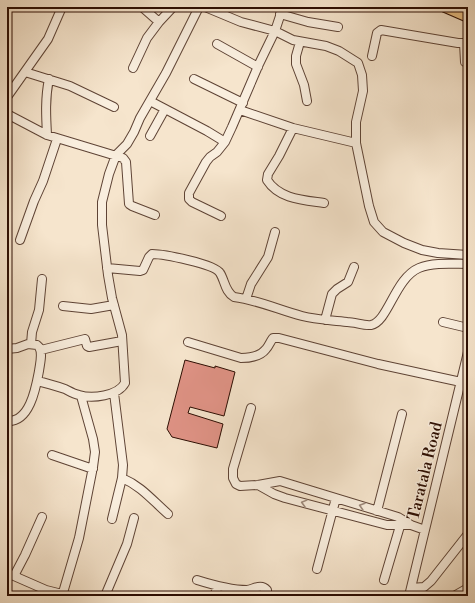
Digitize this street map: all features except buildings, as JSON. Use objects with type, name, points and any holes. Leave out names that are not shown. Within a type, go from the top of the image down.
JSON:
[{"type":"main road","points":[[446,7],[468,16]]},
{"type":"street","points":[[7,97],[48,39],[62,7]]},
{"type":"street","points":[[142,7],[159,22]]},
{"type":"street","points":[[133,68],[147,38],[173,7]]},
{"type":"street","points":[[37,381],[62,388],[81,396],[98,396],[114,393],[121,389],[125,383],[122,342],[107,268],[101,210],[106,186],[116,155],[127,144],[166,73],[199,7]]},
{"type":"street","points":[[205,7],[240,22],[275,31],[293,40],[326,46],[339,51],[358,63],[362,75],[363,91],[356,122],[356,143],[369,206],[374,222],[383,232],[422,250],[438,253],[468,255]]},
{"type":"street","points":[[221,216],[192,202],[188,197],[210,156],[217,152],[225,142],[275,31],[282,11],[308,22],[338,27]]},
{"type":"street","points":[[372,56],[377,33],[381,30],[458,43],[466,42],[465,62]]},
{"type":"street","points":[[300,42],[296,56],[296,64],[304,85],[307,102]]},
{"type":"street","points":[[217,44],[258,67]]},
{"type":"street","points":[[25,72],[70,86],[114,107]]},
{"type":"street","points":[[47,135],[45,109],[48,79]]},
{"type":"street","points":[[194,79],[242,106],[292,128],[356,143]]},
{"type":"street","points":[[150,101],[225,142]]},
{"type":"street","points":[[150,136],[165,109]]},
{"type":"street","points":[[7,114],[57,139],[122,158],[126,162],[129,204],[155,215]]},
{"type":"street","points":[[292,128],[279,156],[268,174],[267,180],[278,193],[324,203]]},
{"type":"street","points":[[20,240],[43,181],[57,139]]},
{"type":"street","points":[[246,299],[251,284],[268,257],[275,232]]},
{"type":"street","points":[[107,268],[140,271],[144,268],[149,257],[154,254],[196,262],[216,269],[220,272],[231,295],[234,297],[271,305],[301,316],[371,325],[383,316],[400,284],[413,271],[421,267],[432,265],[468,264]]},
{"type":"street","points":[[325,320],[332,294],[337,288],[348,282],[354,267]]},
{"type":"street","points":[[31,344],[32,332],[39,310],[42,279]]},
{"type":"street","points":[[63,306],[84,309],[114,305]]},
{"type":"street","points":[[443,322],[468,328]]},
{"type":"street","points":[[188,342],[241,358],[248,358],[261,354],[273,338],[280,338],[378,364],[461,382]]},
{"type":"street","points":[[41,350],[85,339],[87,346],[89,347],[122,342]]},
{"type":"street","points":[[7,349],[31,344],[37,345],[41,350],[35,394],[25,411],[15,420],[7,421]]},
{"type":"street","name":"Taratala Road","points":[[410,592],[468,352]]},
{"type":"street","points":[[112,519],[122,478],[123,465],[114,393]]},
{"type":"street","points":[[42,517],[14,576],[46,590],[65,595],[79,538],[95,452],[93,439],[81,396]]},
{"type":"street","points":[[251,408],[232,475],[234,481],[240,486],[258,485],[280,481],[398,517],[410,525],[425,530]]},
{"type":"street","points":[[377,510],[402,414]]},
{"type":"street","points":[[52,455],[93,468]]},
{"type":"street","points":[[122,478],[140,488],[168,514]]},
{"type":"street","points":[[258,485],[285,498],[332,511],[388,525],[410,525]]},
{"type":"street","points":[[317,569],[336,498]]},
{"type":"street","points":[[105,596],[127,544],[134,518]]},
{"type":"street","points":[[384,580],[400,526]]},
{"type":"street","points":[[410,592],[424,587],[432,581],[468,534]]},
{"type":"street","points":[[197,580],[218,586],[248,590],[261,586],[265,587],[267,590],[267,596]]},
{"type":"street","points":[[214,596],[218,586]]},
{"type":"street","points":[[454,596],[468,588]]}]
